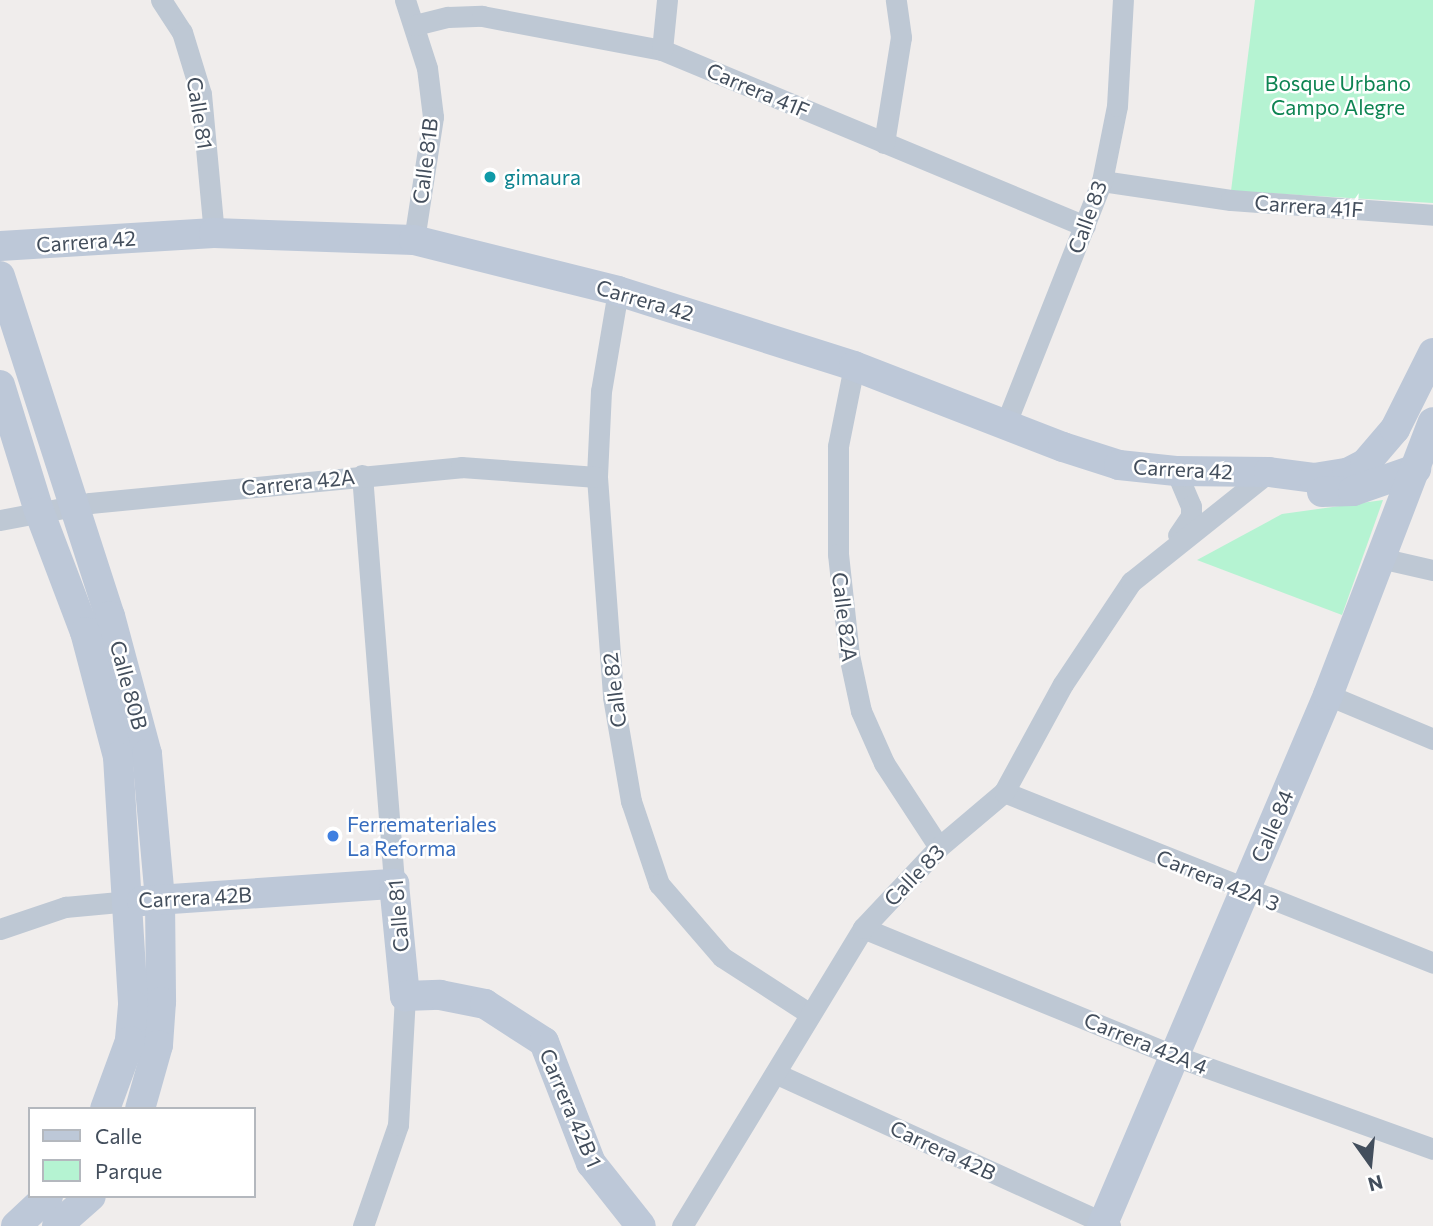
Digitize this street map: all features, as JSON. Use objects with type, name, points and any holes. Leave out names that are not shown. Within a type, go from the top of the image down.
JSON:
[{"type":"street","name":"Calle 81","points":[[161,0],[182,32],[201,93],[214,233]]},
{"type":"street","name":"Calle 81B","points":[[405,0],[427,68],[433,117],[414,240]]},
{"type":"street","points":[[662,50],[667,0]]},
{"type":"street","points":[[884,143],[901,37],[896,0]]},
{"type":"street","name":"Calle 83","points":[[1006,423],[1101,180],[1117,106],[1123,0]]},
{"type":"street","name":"Carrera 41F","points":[[415,25],[448,17],[482,16],[662,50],[1085,226]]},
{"type":"street","name":"Carrera 41F","points":[[1101,180],[1231,200],[1433,215]]},
{"type":"street","name":"Carrera 42","points":[[0,246],[214,233],[414,240],[618,290],[854,366],[1119,465],[1176,471],[1269,472],[1314,478],[1347,473],[1378,452],[1408,407],[1433,354]]},
{"type":"street","name":"Calle 80B","points":[[0,276],[110,615],[146,754],[160,900],[158,1045],[141,1107]]},
{"type":"street","name":"Calle 82","points":[[618,290],[601,391],[597,477],[613,697],[631,801],[659,884],[722,957],[810,1014]]},
{"type":"street","name":"Calle 82A","points":[[854,366],[838,446],[838,554],[849,655],[861,711],[884,764],[939,847]]},
{"type":"street","name":"Calle 80B","points":[[0,385],[39,511],[85,632],[118,757],[130,901],[133,1004],[130,1041],[106,1107]]},
{"type":"street","name":"Calle 84","points":[[1105,1225],[1243,891],[1328,695],[1380,558],[1424,469],[1433,422]]},
{"type":"street","name":"Carrera 42A","points":[[0,520],[73,505],[461,467],[597,477]]},
{"type":"street","name":"Carrera 42","points":[[1269,472],[1290,486],[1312,493],[1353,491],[1424,469]]},
{"type":"street","name":"Calle 83","points":[[1170,546],[1191,516],[1189,496],[1176,471]]},
{"type":"street","name":"Calle 83","points":[[682,1226],[777,1074],[863,928],[939,847],[1004,792],[1063,684],[1131,582],[1170,546],[1269,472]]},
{"type":"street","name":"Calle 81","points":[[362,475],[405,996],[398,1125],[363,1226]]},
{"type":"street","points":[[1380,558],[1433,570]]},
{"type":"street","points":[[1328,695],[1433,739]]},
{"type":"street","name":"Carrera 42A 3","points":[[1004,792],[1243,891],[1433,963]]},
{"type":"street","name":"Carrera 42B","points":[[0,929],[65,907],[394,884]]},
{"type":"street","name":"Carrera 42A 4","points":[[863,928],[1175,1056],[1433,1149]]},
{"type":"street","name":"Carrera 42B 1","points":[[405,996],[440,995],[485,1003],[536,1035],[560,1074],[591,1163],[641,1226]]},
{"type":"street","name":"Carrera 42B","points":[[777,1074],[1105,1225]]},
{"type":"street","points":[[16,1226],[46,1198]]},
{"type":"street","points":[[57,1226],[89,1198]]},
{"type":"green space","name":"Bosque Urbano Campo Alegre","points":[[1255,0],[1433,0],[1433,203],[1231,191]]},
{"type":"green space","points":[[1383,500],[1342,615],[1197,560],[1282,514]]},
{"type":"place","name":"gimaura","points":[[490,177]]},
{"type":"place","name":"Ferremateriales La Reforma","points":[[333,836]]}]
